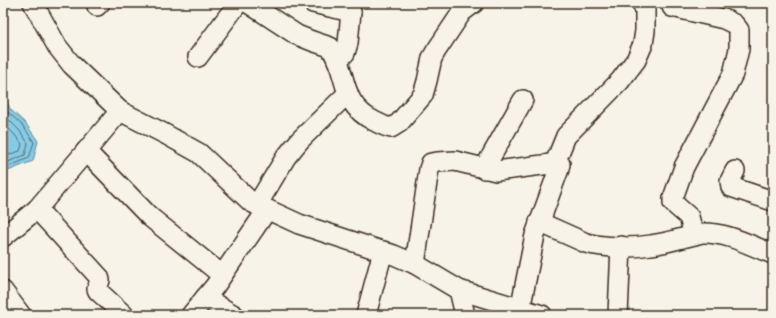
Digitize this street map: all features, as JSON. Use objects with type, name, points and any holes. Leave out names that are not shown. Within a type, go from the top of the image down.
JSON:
[{"type":"street","points":[[33,3],[57,46],[72,65],[120,112],[165,134],[199,153],[242,195],[262,208],[299,224],[383,251],[415,264],[460,290],[519,312],[542,315]]},
{"type":"street","points":[[198,57],[238,3]]},
{"type":"street","points":[[248,3],[297,35],[330,47],[337,60],[348,93],[357,109],[364,115],[386,127],[391,128],[395,127],[423,95],[432,58],[462,12],[474,3]]},
{"type":"street","points":[[313,3],[349,7],[346,49],[337,60]]},
{"type":"street","points":[[555,163],[566,136],[620,80],[636,60],[643,44],[645,31],[645,10],[642,3]]},
{"type":"street","points":[[672,7],[724,19],[734,24],[739,30],[739,49],[733,74],[686,162],[673,198],[673,203],[689,217],[694,235]]},
{"type":"street","points":[[191,315],[222,275],[262,208],[273,177],[290,151],[348,93]]},
{"type":"street","points":[[484,169],[523,100]]},
{"type":"street","points":[[3,237],[37,209],[120,112]]},
{"type":"street","points":[[86,151],[150,217],[222,275]]},
{"type":"street","points":[[415,264],[431,163],[448,161],[496,171],[555,163],[560,164],[539,222],[519,312]]},
{"type":"street","points":[[735,170],[730,181],[731,187],[773,201]]},
{"type":"street","points":[[37,209],[99,277],[98,291],[124,315]]},
{"type":"street","points":[[539,222],[586,243],[594,245],[650,246],[694,235],[711,233],[721,234],[773,254]]},
{"type":"street","points":[[618,315],[621,246]]},
{"type":"street","points":[[366,315],[383,251]]},
{"type":"street","points":[[460,290],[465,315]]},
{"type":"street","points":[[3,291],[21,315]]},
{"type":"street","points":[[204,298],[234,315]]},
{"type":"water","points":[[3,90],[10,109],[26,124],[38,141],[33,161],[3,173]]}]
